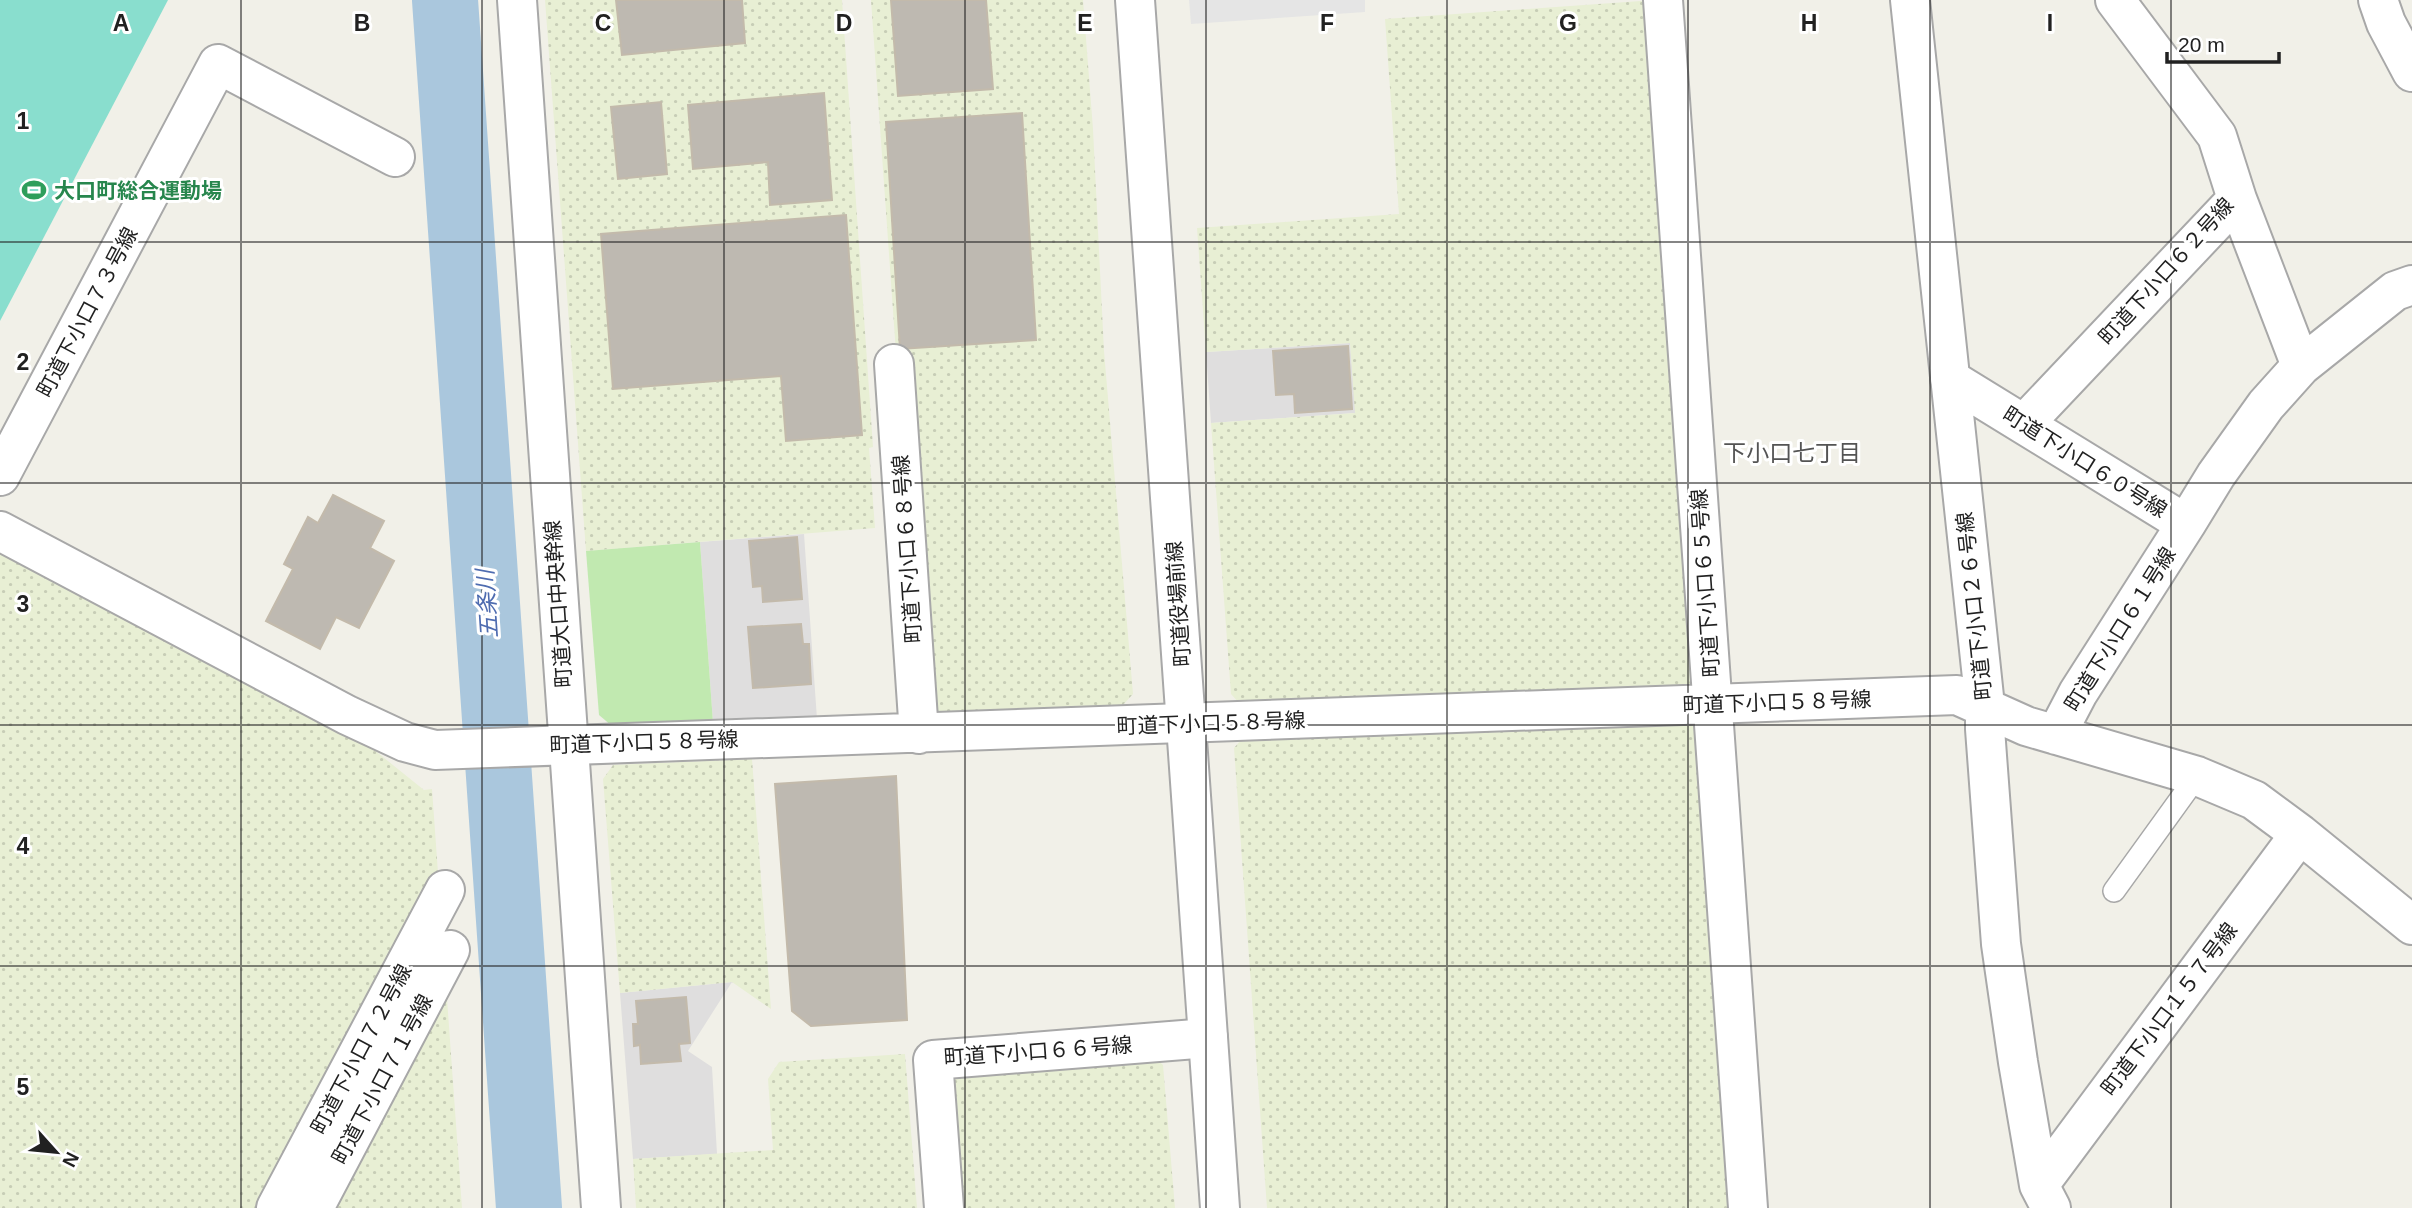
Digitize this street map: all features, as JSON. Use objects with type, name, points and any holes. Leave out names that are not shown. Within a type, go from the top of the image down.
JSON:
[{"type":"street","name":"町道大口中央幹線","points":[[517,0],[556,744],[601,1208]]},
{"type":"street","name":"町道役場前線","points":[[1135,0],[1220,1208]]},
{"type":"street","name":"町道下小口６５号線","points":[[1663,0],[1748,1208]]},
{"type":"street","name":"町道下小口２６号線","points":[[1910,0],[1985,706],[1984,729],[2001,944],[2018,1062],[2045,1197]]},
{"type":"street","name":"町道下小口６２号線","points":[[2024,424],[2237,198],[2217,136],[2115,0]]},
{"type":"street","points":[[2378,0],[2386,23],[2412,72]]},
{"type":"street","name":"町道下小口７３号線","points":[[0,476],[218,64],[395,157]]},
{"type":"street","points":[[2237,198],[2301,366]]},
{"type":"street","name":"町道下小口６０号線","points":[[1950,379],[2186,524],[2216,475],[2266,405],[2301,366],[2395,291],[2412,285]]},
{"type":"street","name":"町道下小口６８号線","points":[[894,363],[919,734]]},
{"type":"street","name":"町道下小口６１号線","points":[[2056,735],[2078,693],[2186,524]]},
{"type":"street","name":"町道下小口５８号線","points":[[0,531],[347,715],[405,742],[441,749],[1956,695],[2026,726],[2197,776],[2254,800],[2412,925]]},
{"type":"street","name":"町道下小口１５７号線","points":[[2045,1197],[2300,834]]},
{"type":"street","name":"町道下小口７２号線","points":[[276,1208],[445,890]]},
{"type":"street","name":"町道下小口７１号線","points":[[314,1208],[450,950]]},
{"type":"street","name":"町道下小口６６号線","points":[[944,1208],[933,1060],[1208,1038]]},
{"type":"lane","points":[[2114,891],[2197,776]]},
{"type":"shaded area","name":"大口町総合運動場","points":[[0,0],[168,0],[0,321]]},
{"type":"shaded area","points":[[1189,0],[1365,0],[1365,12],[1191,24]]},
{"type":"shaded area","points":[[1350,343],[1356,413],[1211,423],[1206,352]]},
{"type":"shaded area","points":[[804,534],[817,719],[713,723],[700,542]]},
{"type":"shaded area","points":[[732,982],[688,1051],[712,1067],[717,1154],[633,1159],[620,993]]},
{"type":"green space","points":[[545,0],[842,0],[873,447],[869,448],[875,528],[586,551]]},
{"type":"green space","points":[[871,0],[1083,0],[1093,129],[1104,351],[1133,694],[1122,706],[926,716],[897,367]]},
{"type":"green space","points":[[1655,0],[1706,685],[1239,703],[1231,694],[1211,423],[1355,413],[1350,343],[1206,352],[1197,228],[1399,214],[1385,19]]},
{"type":"green space","points":[[700,542],[713,723],[612,726],[599,715],[586,551]]},
{"type":"green space","points":[[0,547],[340,729],[373,749],[424,790],[432,789],[462,1208],[0,1208]]},
{"type":"green space","points":[[1701,724],[1739,1208],[1267,1208],[1234,748],[1241,740]]},
{"type":"green space","points":[[752,759],[771,1009],[732,982],[620,993],[603,779],[613,765]]},
{"type":"green space","points":[[905,1054],[917,1208],[636,1208],[633,1159],[773,1150],[768,1079],[779,1062]]},
{"type":"green space","points":[[1151,1054],[1163,1065],[1175,1208],[962,1208],[952,1078]]},
{"type":"building","points":[[616,0],[742,0],[745,43],[622,55]]},
{"type":"building","points":[[891,0],[986,0],[993,89],[898,96]]},
{"type":"building","points":[[824,93],[832,200],[770,205],[768,162],[693,169],[688,105]]},
{"type":"building","points":[[661,102],[667,174],[618,179],[611,107]]},
{"type":"building","points":[[1022,113],[1036,340],[900,349],[886,122]]},
{"type":"building","points":[[846,215],[862,435],[786,441],[781,376],[613,389],[601,234]]},
{"type":"building","points":[[1348,346],[1352,409],[1295,413],[1294,394],[1276,395],[1273,351]]},
{"type":"building","points":[[333,495],[384,521],[370,548],[394,561],[359,628],[336,617],[320,649],[266,621],[293,569],[284,564],[308,517],[318,523]]},
{"type":"building","points":[[797,537],[802,599],[763,602],[762,586],[753,587],[749,541]]},
{"type":"building","points":[[801,624],[803,644],[809,644],[811,684],[753,688],[748,627]]},
{"type":"building","points":[[896,776],[907,1020],[811,1026],[792,1011],[775,784]]},
{"type":"building","points":[[686,997],[690,1043],[679,1044],[681,1061],[641,1064],[640,1045],[634,1046],[633,1024],[638,1024],[636,1001]]},
{"type":"waterway","name":"五条川","points":[[445,0],[529,1208]]},
{"type":"place","name":"大口町総合運動場","points":[[34,190]]},
{"type":"district","name":"下小口七丁目","points":[[1792,453]]}]
